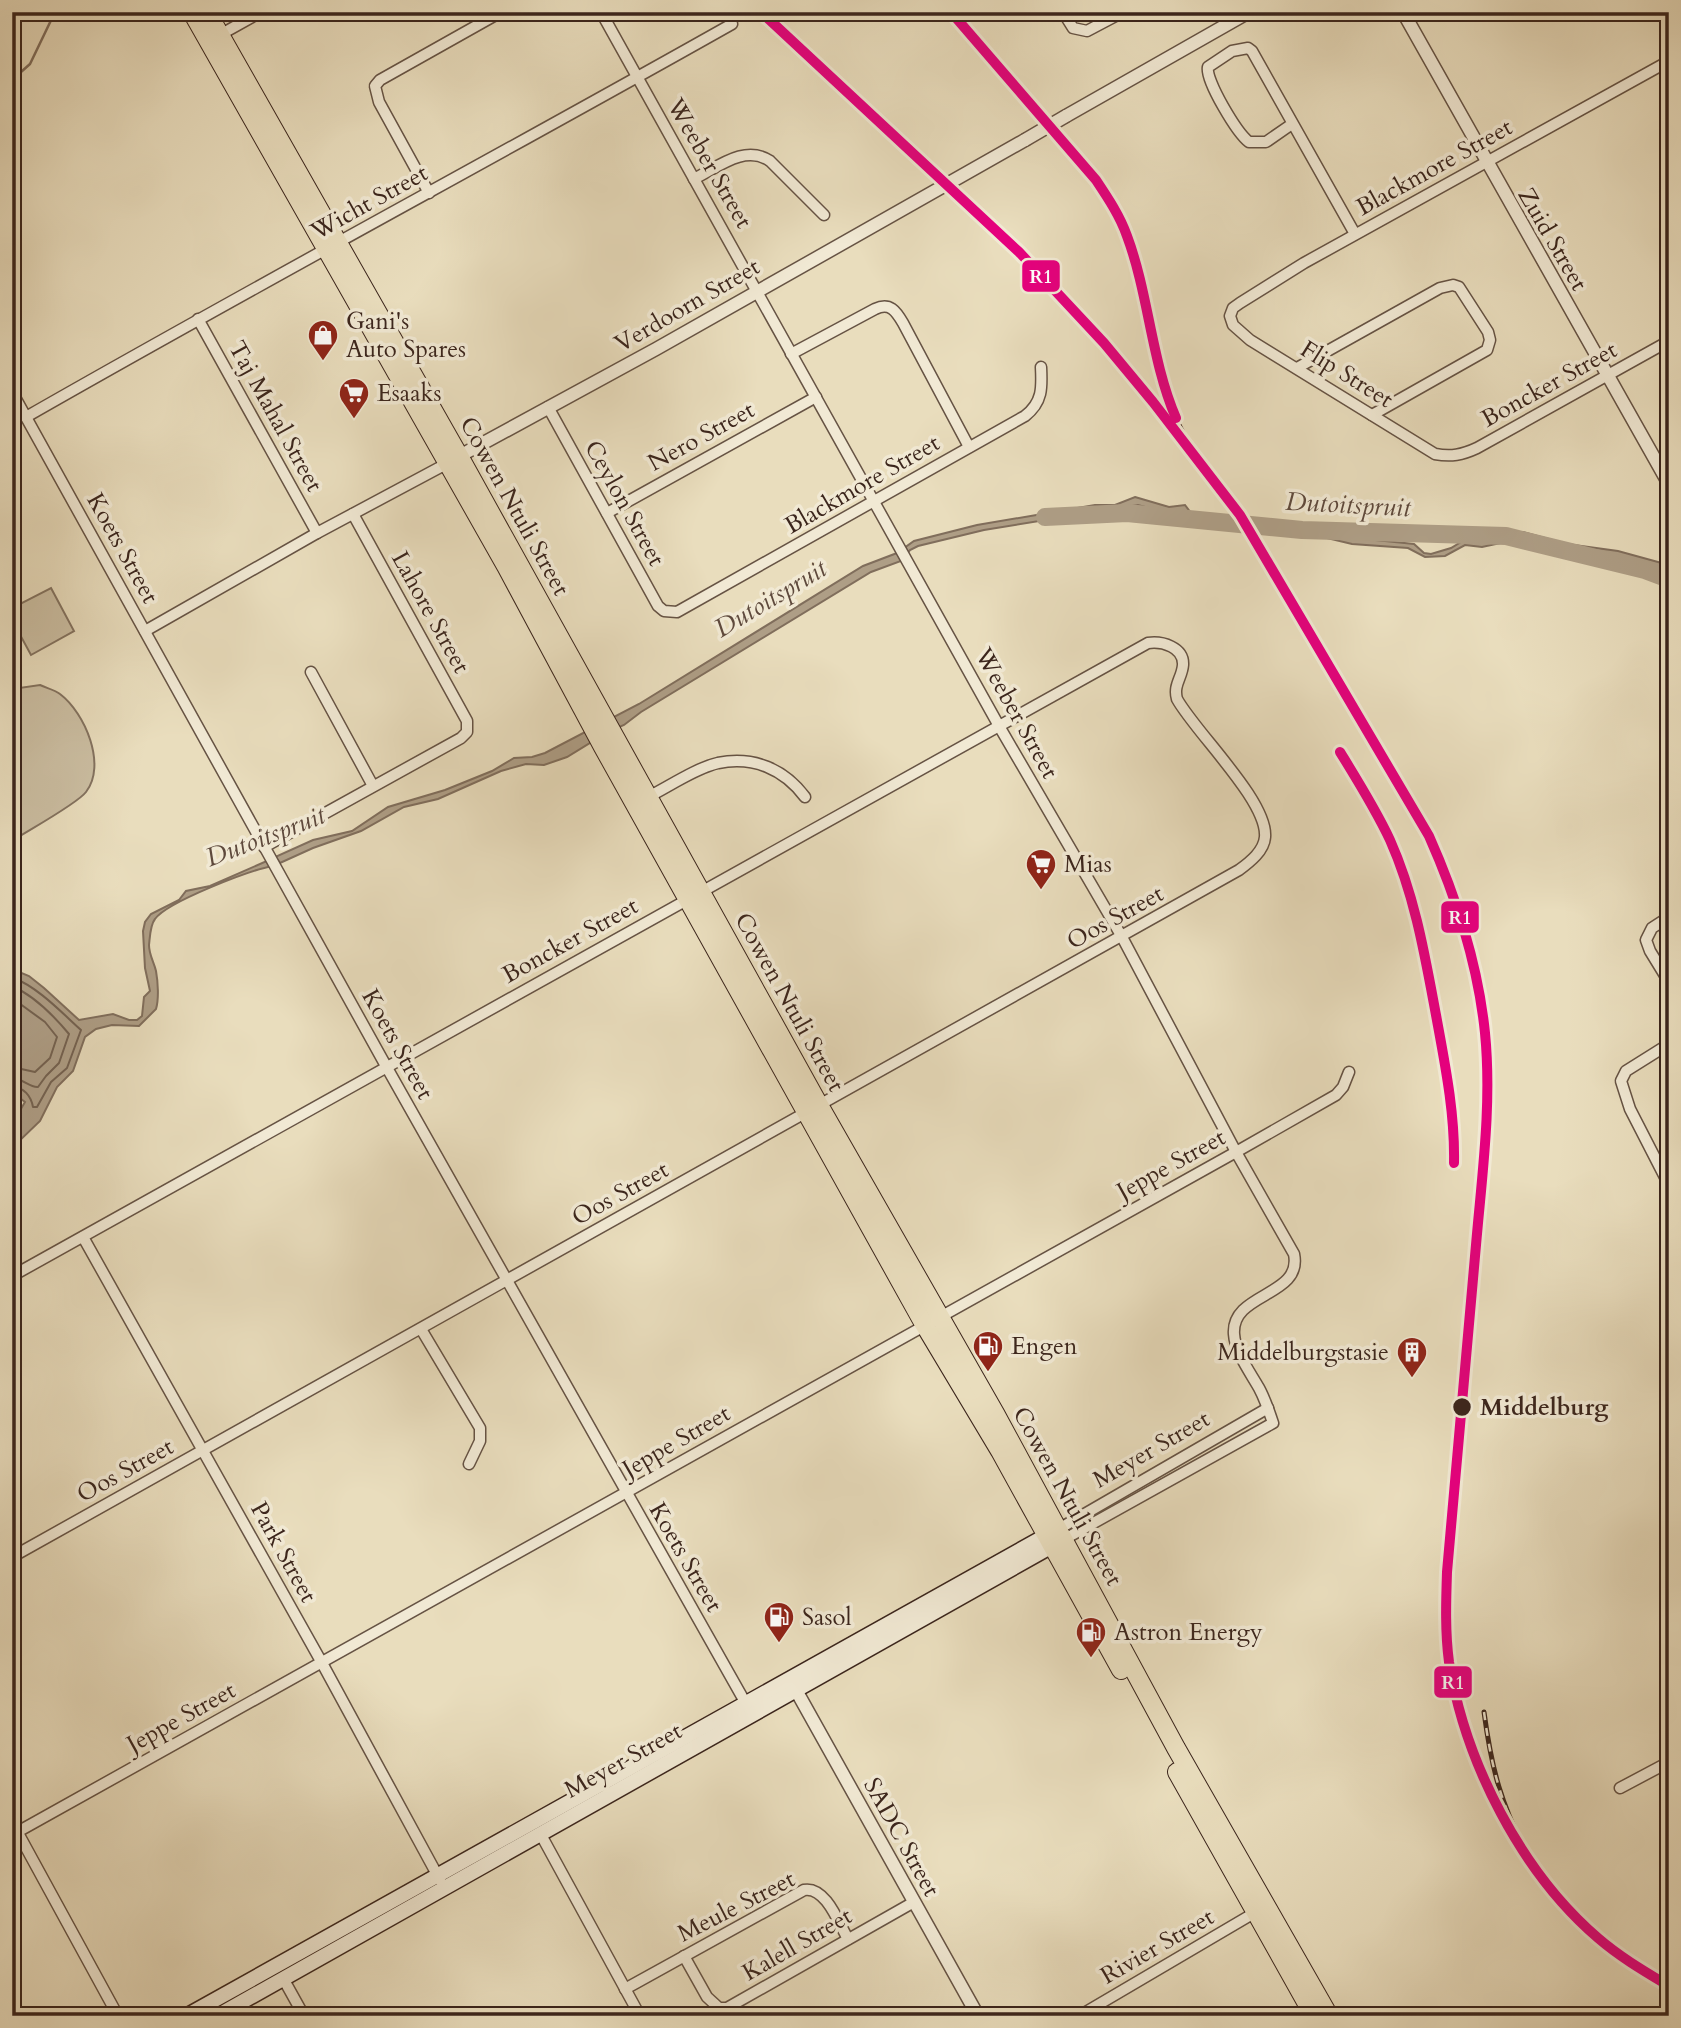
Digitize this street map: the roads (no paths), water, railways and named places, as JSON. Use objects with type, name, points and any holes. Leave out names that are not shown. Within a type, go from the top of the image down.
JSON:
[{"type":"highway","name":"Cowen Ntuli Street","points":[[192,12],[214,38],[454,459],[931,1320],[1000,1451],[1055,1538],[1262,1909],[1329,2016]]},
{"type":"highway","name":"Cowen Ntuli Street","points":[[207,12],[214,38]]},
{"type":"highway","name":"Cowen Ntuli Street","points":[[610,743],[648,797],[694,895]]},
{"type":"highway","name":"Cowen Ntuli Street","points":[[1262,1909],[1314,2016]]},
{"type":"main road","name":"Meyer Street","points":[[217,2016],[446,1889],[748,1709],[1055,1538]]},
{"type":"main road","points":[[186,2016],[437,1876],[748,1709]]},
{"type":"street","points":[[214,38],[261,12]]},
{"type":"street","points":[[429,193],[379,102],[375,86],[380,80],[501,12]]},
{"type":"street","name":"Weeber Street","points":[[601,12],[999,726],[1122,937],[1236,1152],[1290,1245],[1296,1262],[1290,1277],[1244,1308],[1234,1326],[1236,1344],[1273,1423]]},
{"type":"street","points":[[1063,12],[1073,29],[1087,31],[1122,12]]},
{"type":"street","name":"Verdoorn Street","points":[[145,631],[317,533],[656,349],[1249,12]]},
{"type":"street","name":"Zuid Street","points":[[1403,12],[1485,162],[1669,484]]},
{"type":"street","name":"Wicht Street","points":[[26,417],[732,24]]},
{"type":"street","points":[[1292,124],[1266,142],[1254,143],[1244,139],[1211,82],[1208,67],[1232,51],[1248,48],[1252,51],[1355,234]]},
{"type":"street","name":"Blackmore Street","points":[[1230,320],[1230,313],[1240,303],[1355,234],[1669,61]]},
{"type":"street","points":[[694,179],[747,153],[762,155],[824,215]]},
{"type":"street","points":[[1297,368],[1440,288],[1452,285],[1460,287],[1488,332],[1490,340],[1487,350],[1372,415]]},
{"type":"street","points":[[791,354],[875,309],[888,306],[893,308],[969,447]]},
{"type":"street","name":"Taj Mahal Street","points":[[198,319],[317,533]]},
{"type":"street","name":"Flip Street","points":[[1230,320],[1240,333],[1436,454],[1447,456]]},
{"type":"street","name":"Boncker Street","points":[[1447,456],[1476,448],[1669,341]]},
{"type":"street","name":"Blackmore Street","points":[[671,613],[1016,422],[1037,405],[1042,388],[1041,367]]},
{"type":"street","name":"Koets Street","points":[[12,391],[277,871],[748,1709]]},
{"type":"street","name":"Nero Street","points":[[607,513],[816,397]]},
{"type":"street","name":"Ceylon Street","points":[[548,407],[658,606],[671,613]]},
{"type":"street","name":"Lahore Street","points":[[353,514],[467,721],[467,732],[461,738],[373,786]]},
{"type":"street","name":"Boncker Street","points":[[12,1276],[1148,643],[1170,645],[1181,657],[1183,664],[1175,689],[1177,699],[1230,769],[1263,821],[1266,834],[1263,845],[1247,864]]},
{"type":"street","points":[[267,851],[373,786],[311,672]]},
{"type":"street","points":[[648,797],[704,768],[727,762],[752,763],[774,768],[788,778],[805,797]]},
{"type":"street","name":"Oos Street","points":[[12,1557],[1122,937],[1247,864]]},
{"type":"street","points":[[1669,917],[1652,928],[1646,940],[1669,982]]},
{"type":"street","points":[[1669,1044],[1626,1071],[1621,1080],[1630,1109],[1669,1185]]},
{"type":"street","name":"Jeppe Street","points":[[14,1830],[322,1663],[931,1320],[1236,1152],[1336,1095],[1343,1087],[1349,1072]]},
{"type":"street","name":"Park Street","points":[[83,1237],[446,1889]]},
{"type":"street","points":[[421,1329],[480,1428],[480,1441],[469,1464]]},
{"type":"street","name":"Meyer Street","points":[[1055,1538],[1268,1408]]},
{"type":"street","name":"Meyer Street","points":[[1055,1538],[1273,1423]]},
{"type":"street","name":"SADC Street","points":[[793,1685],[978,2016]]},
{"type":"street","points":[[1620,1788],[1669,1762]]},
{"type":"street","points":[[14,1830],[118,2016]]},
{"type":"street","points":[[540,1833],[640,2016]]},
{"type":"street","name":"Meule Street","points":[[625,1989],[804,1890],[810,1889],[822,1895],[848,1939]]},
{"type":"street","name":"Kalell Street","points":[[684,1956],[707,1997],[719,2007],[727,2008],[914,1902]]},
{"type":"street","name":"Rivier Street","points":[[1079,2016],[1262,1909]]},
{"type":"street","points":[[284,1980],[304,2016]]},
{"type":"water","points":[[1135,497],[1169,507],[1185,505],[1191,513],[1160,511],[1138,505],[984,530],[918,546],[910,550],[901,561],[871,572],[624,725],[567,757],[544,765],[526,764],[501,771],[438,799],[404,807],[361,831],[280,863],[275,857],[313,840],[352,831],[388,807],[445,790],[492,771],[514,758],[545,753],[639,704],[863,566],[897,553],[914,541],[977,525],[1095,505],[1115,505]]},
{"type":"water","points":[[1305,526],[1356,538],[1414,544],[1424,553],[1431,554],[1451,548],[1466,539],[1484,542],[1506,532],[1523,532],[1567,544],[1618,551],[1669,565],[1669,573],[1630,561],[1524,538],[1482,547],[1465,545],[1445,556],[1425,557],[1408,548],[1352,544],[1327,538],[1304,538]]},
{"type":"water","points":[[269,860],[273,866],[229,880],[192,896],[175,904],[155,919],[149,945],[157,980],[156,1009],[139,1026],[112,1025],[96,1029],[85,1037],[73,1071],[57,1087],[40,1121],[12,1148],[12,1124],[25,1102],[12,1092],[12,969],[29,976],[79,1020],[113,1014],[137,1020],[142,1016],[144,997],[150,991],[145,968],[143,931],[151,914],[179,900],[186,891],[210,886]]},
{"type":"waterway","points":[[12,80],[30,64],[55,12]]},
{"type":"waterway","name":"Dutoitspruit","points":[[1045,517],[1127,513],[1302,530],[1506,536],[1645,570],[1669,579]]},
{"type":"railway","points":[[951,12],[1096,180],[1115,211],[1133,252],[1170,403],[1181,429],[1205,470]]},
{"type":"railway","points":[[1340,752],[1390,840],[1413,904],[1446,1070],[1453,1126],[1454,1163]]},
{"type":"railway","points":[[1484,1712],[1499,1787],[1528,1857]]},
{"type":"place","name":"Gani's Auto Spares","points":[[323,362]]},
{"type":"place","name":"Esaaks","points":[[354,420]]},
{"type":"place","name":"Mias","points":[[1041,891]]},
{"type":"place","name":"Engen","points":[[988,1373]]},
{"type":"place","name":"Middelburgstasie","points":[[1412,1379]]},
{"type":"place","name":"Middelburg","points":[[1462,1407]]},
{"type":"place","name":"Sasol","points":[[779,1644]]},
{"type":"place","name":"Astron Energy","points":[[1091,1659]]}]
